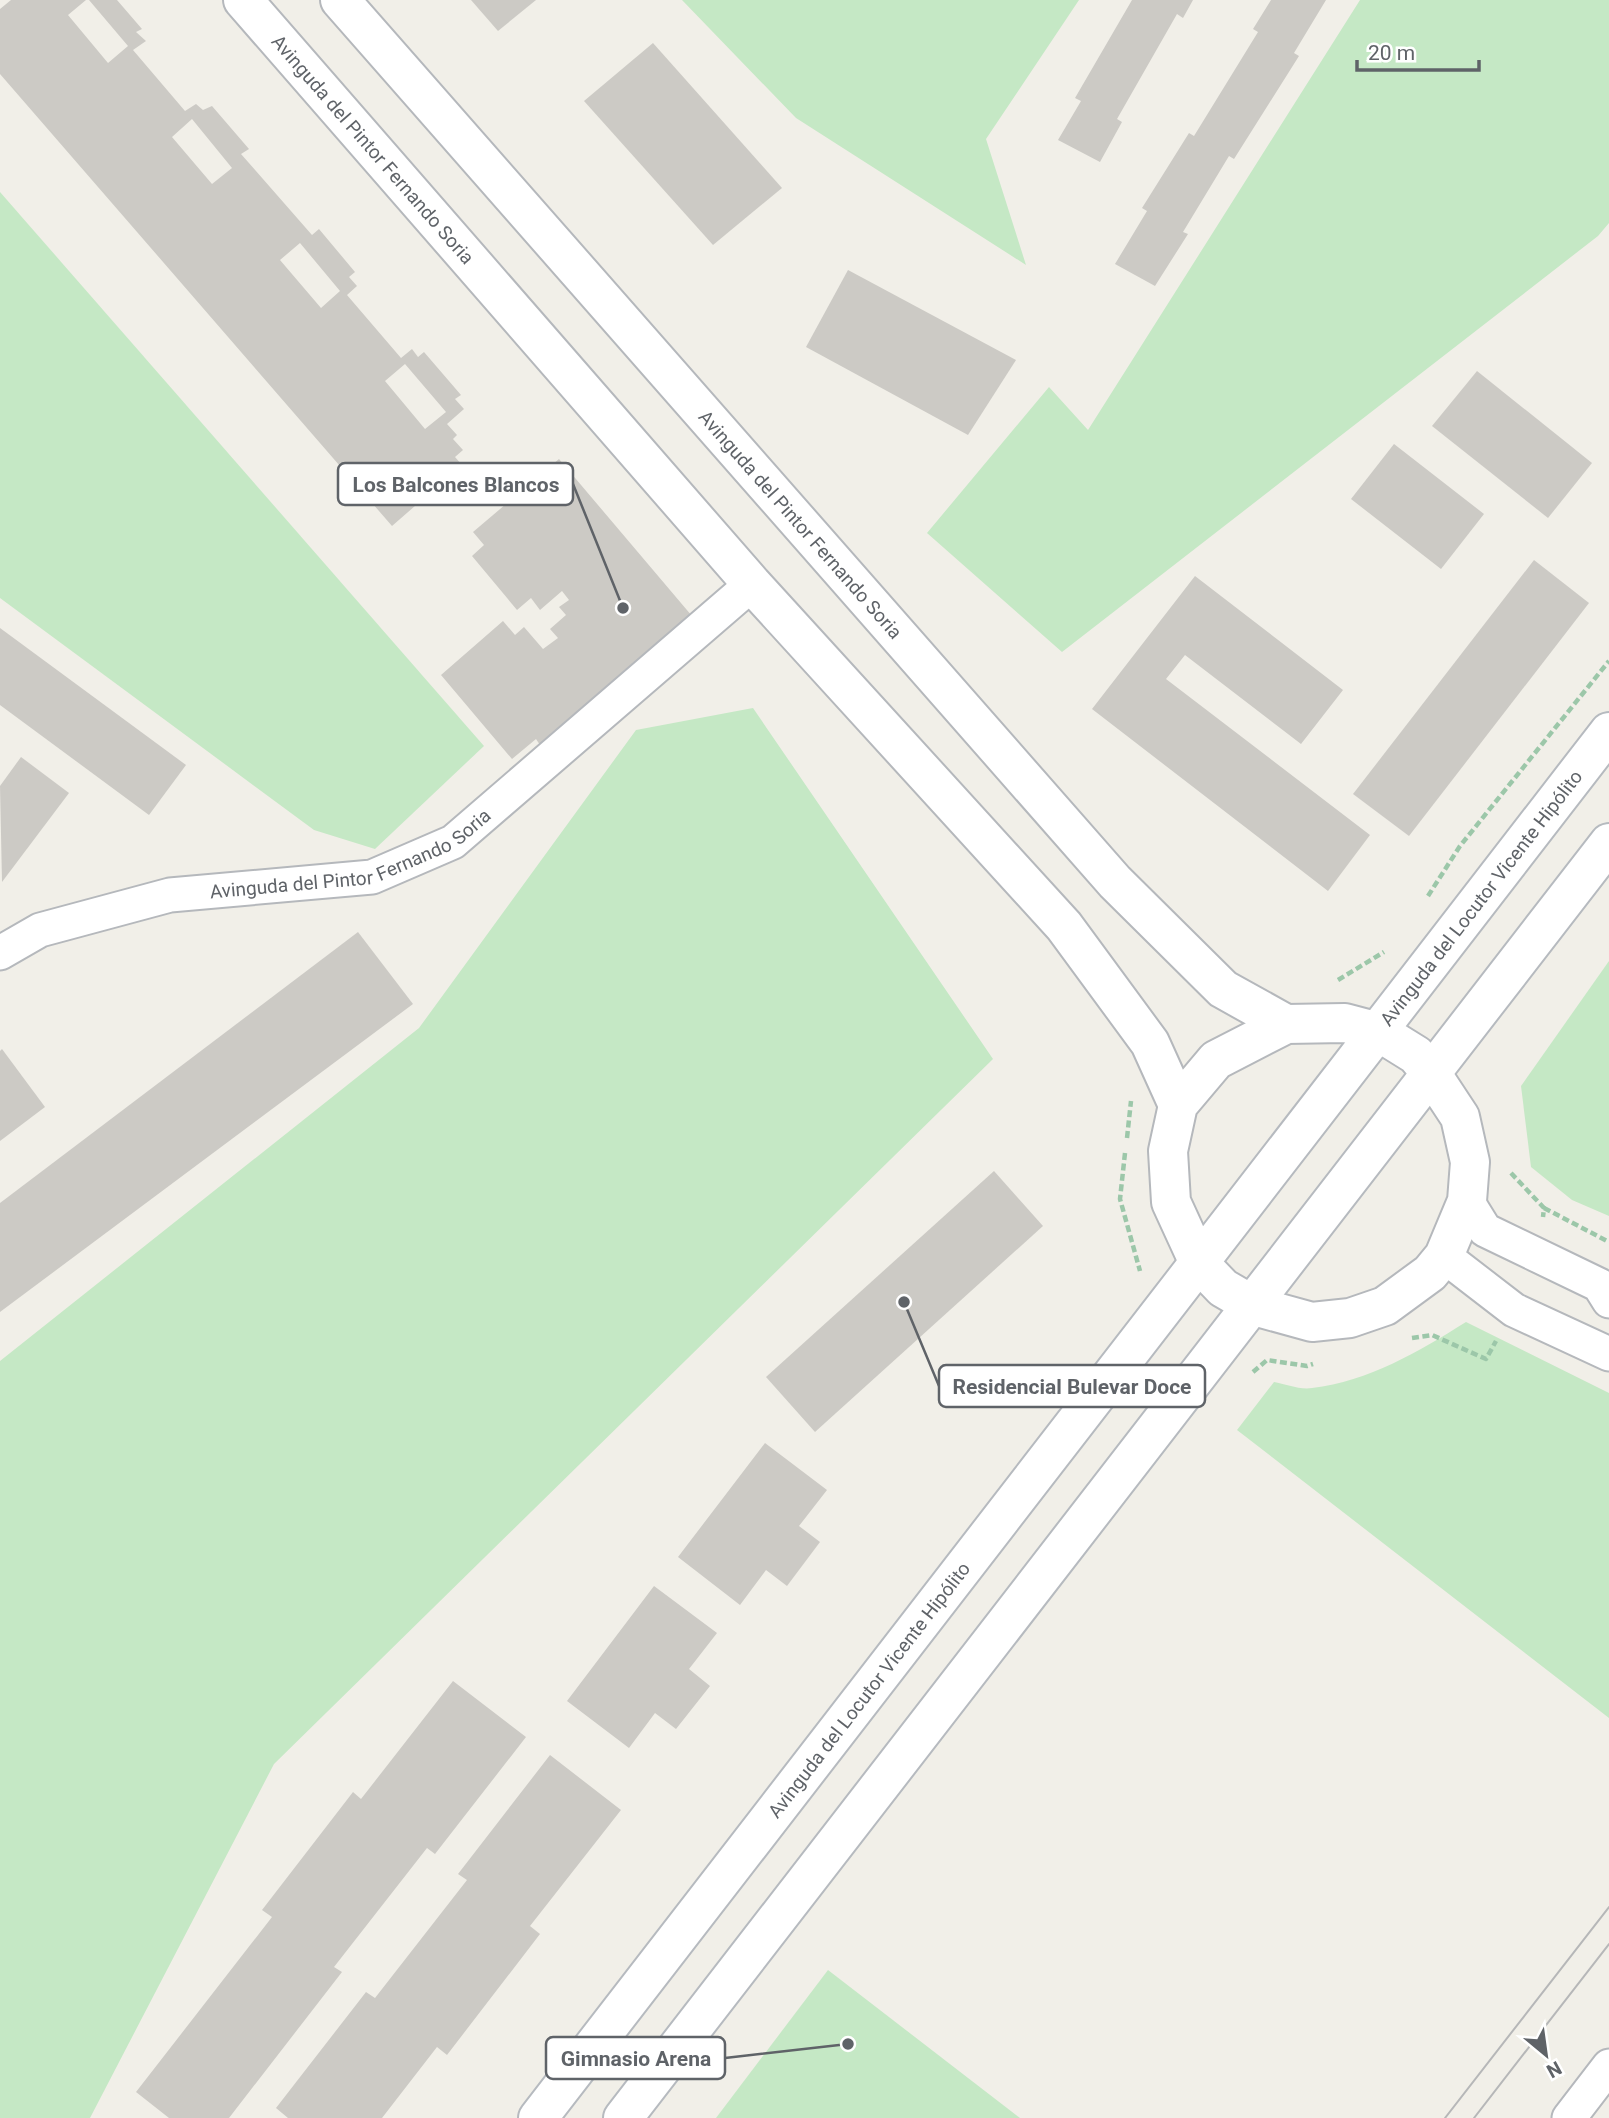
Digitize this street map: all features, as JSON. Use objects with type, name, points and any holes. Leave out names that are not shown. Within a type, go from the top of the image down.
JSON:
[{"type":"street","name":"Avinguda del Pintor Fernando Soria","points":[[243,0],[752,584],[1064,926],[1150,1043],[1178,1105]]},
{"type":"street","name":"Avinguda del Pintor Fernando Soria","points":[[340,0],[1115,882],[1223,989],[1286,1024]]},
{"type":"street","name":"Avinguda del Pintor Fernando Soria","points":[[0,953],[40,930],[170,895],[372,877],[453,842],[752,584]]},
{"type":"street","name":"Avinguda del Locutor Vicente Hipólito","points":[[538,2118],[1609,732]]},
{"type":"street","points":[[623,2118],[1121,1472],[1254,1306],[1609,843]]},
{"type":"street","name":"Avinguda del Locutor Vicente Hipólito","points":[[1345,1023],[1379,1032],[1416,1055],[1461,1117],[1470,1162],[1467,1201],[1444,1256],[1430,1273],[1385,1306],[1350,1318],[1312,1322],[1254,1306],[1223,1288],[1199,1263],[1171,1202],[1168,1151],[1178,1105],[1216,1060],[1286,1024],[1345,1023]]},
{"type":"street","points":[[1467,1201],[1485,1230],[1599,1286],[1609,1301]]},
{"type":"street","points":[[1444,1256],[1514,1310],[1609,1354]]},
{"type":"street","points":[[1569,2118],[1609,2066]]},
{"type":"path","points":[[1423,904],[1460,846],[1609,661]]},
{"type":"path","points":[[1330,982],[1341,979],[1381,956],[1390,945]]},
{"type":"path","points":[[1132,1091],[1120,1199],[1141,1272],[1132,1283]]},
{"type":"path","points":[[1507,1170],[1544,1208],[1609,1242]]},
{"type":"path","points":[[1540,1257],[1544,1208]]},
{"type":"path","points":[[1408,1338],[1432,1335],[1486,1359],[1514,1310]]},
{"type":"path","points":[[1246,1378],[1267,1360],[1307,1366],[1320,1362]]},
{"type":"green space","points":[[682,0],[1079,0],[986,139],[1026,265],[796,118]]},
{"type":"green space","points":[[1360,0],[1609,0],[1609,223],[1598,236],[1062,652],[927,533],[1049,387],[1088,430]]},
{"type":"green space","points":[[0,192],[484,746],[375,849],[314,830],[0,598]]},
{"type":"green space","points":[[753,708],[993,1059],[274,1764],[90,2118],[0,2118],[0,1361],[419,1028],[636,730]]},
{"type":"green space","points":[[1609,961],[1609,1216],[1572,1200],[1531,1167],[1521,1086]]},
{"type":"green space","points":[[1466,1322],[1609,1393],[1609,1718],[1237,1430],[1274,1382],[1307,1388],[1353,1379],[1392,1364]]},
{"type":"green space","points":[[828,1970],[1020,2118],[716,2118]]},
{"type":"building","points":[[11,0],[86,0],[68,15],[108,63],[128,46],[89,0],[117,0],[142,29],[136,32],[146,41],[133,50],[185,111],[196,104],[203,110],[212,106],[249,149],[241,154],[312,235],[319,229],[355,272],[349,277],[357,286],[347,295],[401,358],[412,349],[418,357],[424,352],[461,395],[455,399],[464,409],[447,424],[457,435],[453,439],[463,450],[455,457],[462,465],[392,526],[0,74],[0,9]],"holes":[[[192,119],[232,168],[212,184],[172,137]],[[300,243],[340,291],[321,308],[280,260]],[[405,364],[446,412],[425,429],[385,381]]]},
{"type":"building","points":[[471,0],[536,0],[498,31]]},
{"type":"building","points":[[1132,0],[1193,0],[1183,18],[1177,14],[1117,119],[1122,122],[1100,162],[1058,140],[1081,101],[1075,98]]},
{"type":"building","points":[[1271,0],[1326,0],[1294,53],[1299,56],[1234,159],[1229,156],[1183,232],[1188,234],[1155,286],[1115,264],[1147,211],[1142,208],[1189,133],[1194,136],[1258,32],[1253,29]]},
{"type":"building","points":[[653,43],[782,188],[713,245],[584,101]]},
{"type":"building","points":[[848,270],[1016,360],[968,435],[806,347]]},
{"type":"building","points":[[1477,371],[1592,463],[1548,518],[1432,426]]},
{"type":"building","points":[[1394,444],[1484,514],[1441,569],[1351,499]]},
{"type":"building","points":[[559,459],[692,616],[540,745],[536,739],[512,759],[441,675],[503,621],[515,635],[524,627],[543,649],[558,638],[550,629],[566,615],[559,607],[569,600],[562,591],[540,610],[531,598],[517,610],[472,556],[484,545],[473,532]]},
{"type":"building","points":[[1534,560],[1589,603],[1409,836],[1353,794]]},
{"type":"building","points":[[1195,576],[1343,690],[1301,744],[1185,655],[1166,679],[1370,835],[1328,891],[1092,709]]},
{"type":"building","points":[[0,628],[186,765],[149,815],[0,705]]},
{"type":"building","points":[[21,757],[69,793],[2,882],[0,786]]},
{"type":"building","points":[[358,932],[413,1004],[0,1312],[0,1203]]},
{"type":"building","points":[[2,1049],[45,1107],[0,1141],[0,1051]]},
{"type":"building","points":[[994,1171],[1043,1226],[815,1432],[766,1377]]},
{"type":"building","points":[[765,1443],[827,1490],[799,1526],[820,1542],[787,1586],[766,1570],[740,1605],[678,1557]]},
{"type":"building","points":[[654,1586],[717,1633],[689,1669],[710,1686],[676,1729],[655,1713],[629,1748],[567,1701]]},
{"type":"building","points":[[453,1681],[526,1737],[435,1854],[427,1848],[334,1967],[342,1972],[229,2118],[169,2118],[136,2092],[272,1917],[262,1910],[353,1792],[361,1799]]},
{"type":"building","points":[[550,1755],[621,1810],[530,1926],[540,1934],[447,2055],[437,2047],[382,2118],[288,2118],[276,2108],[366,1992],[375,1998],[467,1880],[458,1874]]},
{"type":"tram line","points":[[1445,2118],[1609,1907]]},
{"type":"tram line","points":[[1474,2118],[1609,1944]]},
{"type":"place","name":"Los Balcones Blancos","points":[[623,608]]},
{"type":"place","name":"Residencial Bulevar Doce","points":[[904,1302]]},
{"type":"place","name":"Gimnasio Arena","points":[[848,2044]]}]
